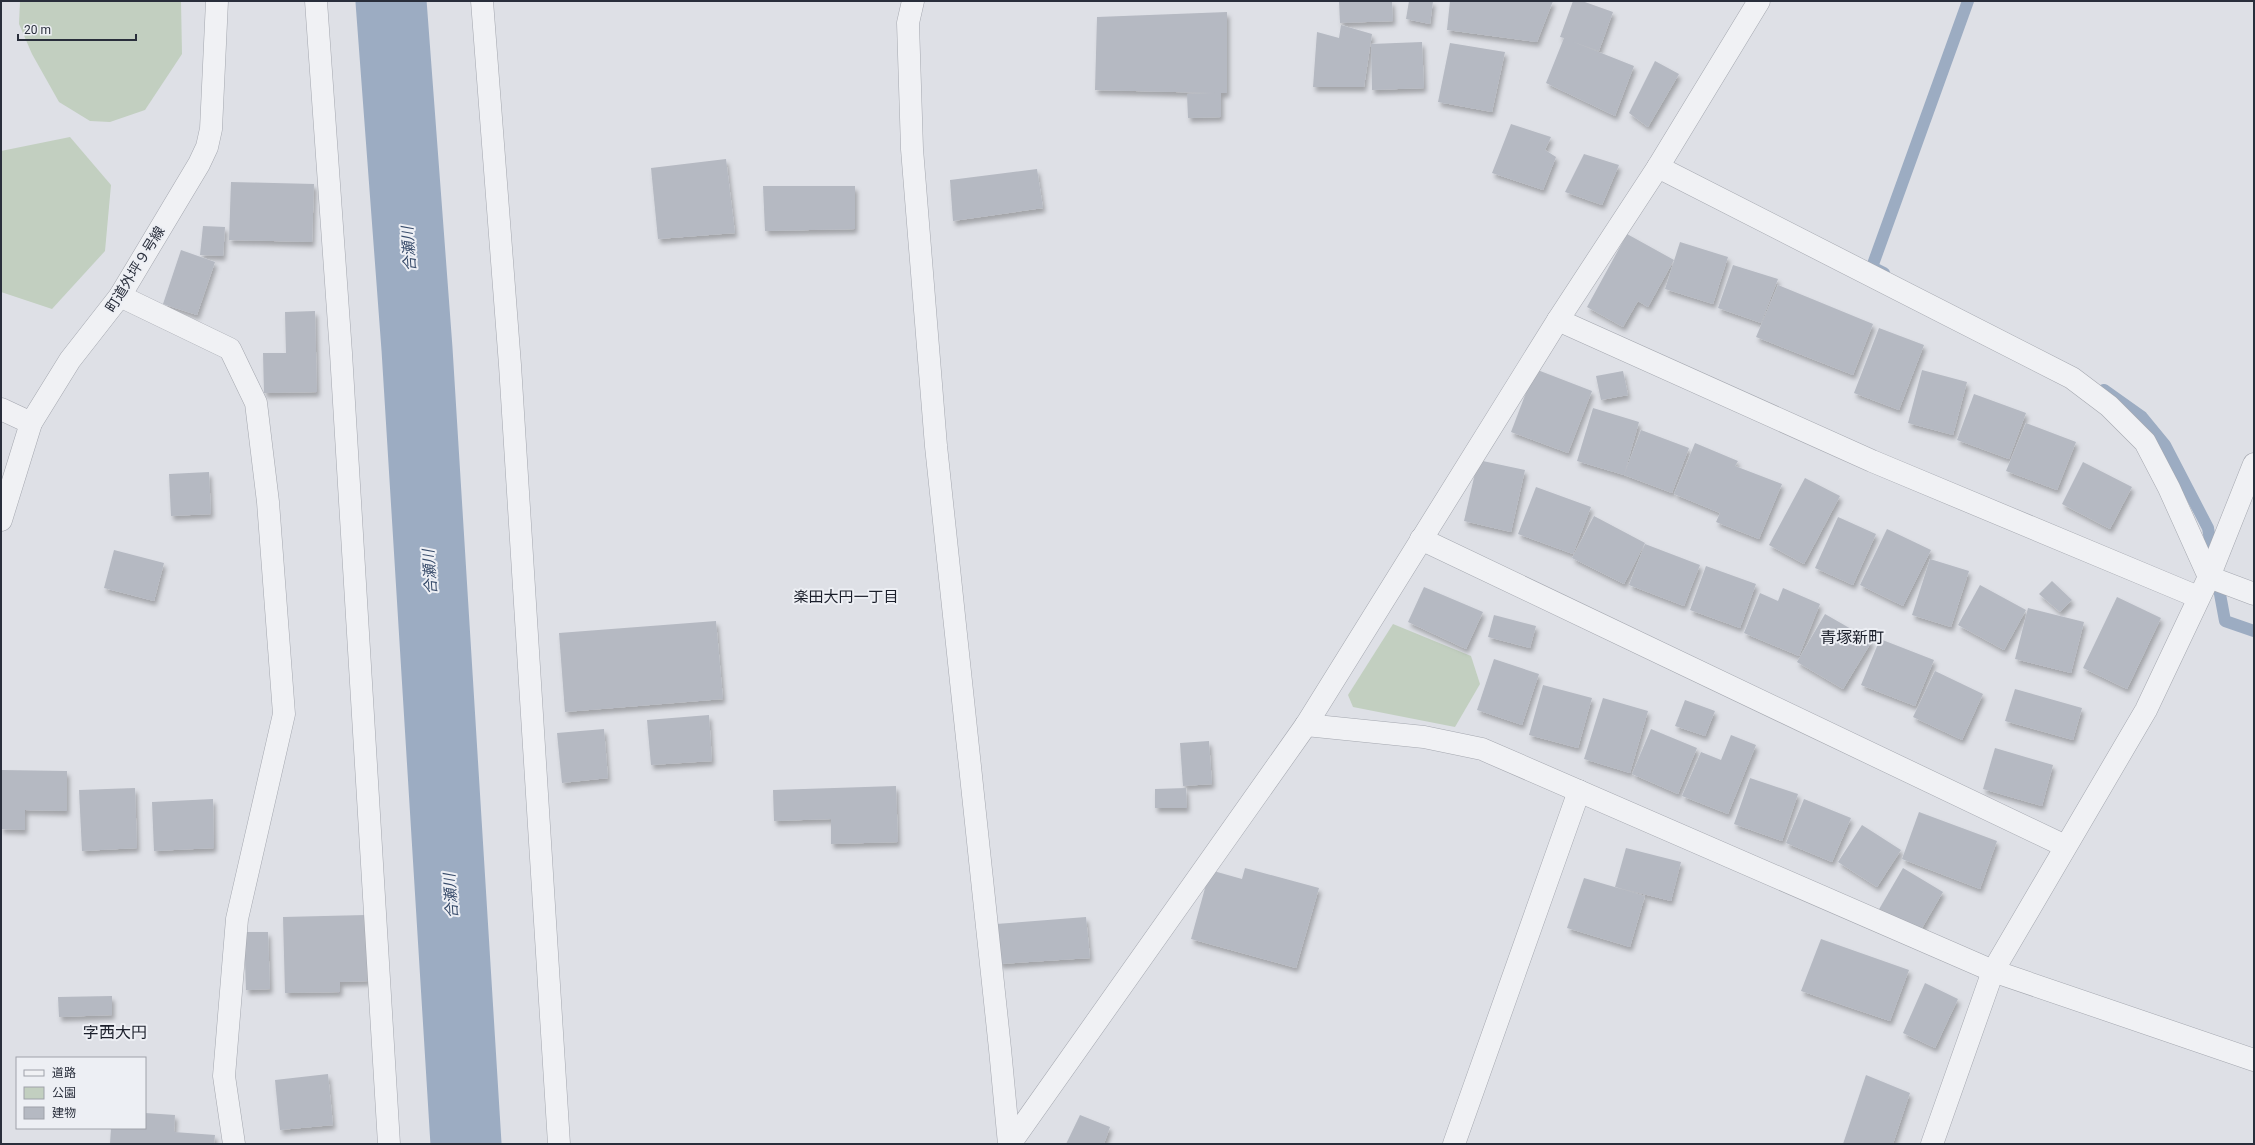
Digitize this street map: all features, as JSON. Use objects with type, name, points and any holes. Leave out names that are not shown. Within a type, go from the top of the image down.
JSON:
[{"type":"street","name":"町道外坪９号線","points":[[1,520],[31,423],[70,360],[120,296],[199,164],[207,146],[211,129],[217,1]]},
{"type":"street","points":[[316,1],[341,353],[389,1144]]},
{"type":"street","points":[[482,1],[510,365],[559,1144]]},
{"type":"street","points":[[913,1],[908,23],[912,148],[936,446],[1009,1144]]},
{"type":"street","points":[[1009,1144],[1306,725],[1558,320],[1658,167],[1759,1]]},
{"type":"street","points":[[1658,167],[2072,378],[2109,406],[2144,442],[2169,488],[2209,577],[2254,594]]},
{"type":"street","points":[[120,296],[230,349],[256,403],[268,502],[284,714],[237,919],[224,1076],[234,1144]]},
{"type":"street","points":[[1558,320],[1872,461],[2198,598]]},
{"type":"street","points":[[1,409],[31,423]]},
{"type":"street","points":[[1932,1144],[1993,971],[2064,846],[2146,710],[2209,577],[2254,464]]},
{"type":"street","points":[[1421,539],[2064,846]]},
{"type":"street","points":[[1306,725],[1424,737],[1482,749],[1993,971],[2254,1060]]},
{"type":"street","points":[[1454,1144],[1579,791]]},
{"type":"green space","points":[[20,1],[181,1],[182,54],[145,110],[110,122],[90,121],[59,102],[32,54],[19,24]]},
{"type":"green space","points":[[70,137],[111,185],[105,251],[52,309],[1,292],[1,151]]},
{"type":"green space","points":[[1393,624],[1471,656],[1480,684],[1455,727],[1353,707],[1348,695]]},
{"type":"building","points":[[1339,1],[1392,1],[1393,21],[1340,23]]},
{"type":"building","points":[[1409,1],[1433,1],[1430,24],[1406,19]]},
{"type":"building","points":[[1450,1],[1553,1],[1537,42],[1447,30]]},
{"type":"building","points":[[1573,1],[1582,1],[1613,12],[1599,51],[1571,41],[1634,66],[1615,116],[1546,83],[1564,38],[1560,37]]},
{"type":"building","points":[[1227,12],[1227,93],[1221,93],[1221,117],[1188,118],[1187,94],[1215,93],[1095,90],[1097,17]]},
{"type":"building","points":[[1341,25],[1372,34],[1364,87],[1313,87],[1317,32],[1339,38]]},
{"type":"building","points":[[1422,42],[1424,88],[1372,90],[1371,44]]},
{"type":"building","points":[[1450,43],[1505,52],[1492,112],[1438,102]]},
{"type":"building","points":[[1655,61],[1679,74],[1648,127],[1629,113]]},
{"type":"building","points":[[1511,124],[1551,137],[1545,150],[1556,157],[1543,190],[1492,173]]},
{"type":"building","points":[[1584,154],[1619,165],[1602,205],[1565,192]]},
{"type":"building","points":[[726,159],[735,233],[658,239],[651,168]]},
{"type":"building","points":[[1037,169],[1043,208],[953,221],[950,180]]},
{"type":"building","points":[[231,182],[314,184],[312,242],[229,240]]},
{"type":"building","points":[[763,186],[855,186],[855,229],[765,231]]},
{"type":"building","points":[[203,226],[225,227],[223,256],[200,255]]},
{"type":"building","points":[[1627,234],[1674,260],[1648,307],[1638,301],[1623,327],[1587,307]]},
{"type":"building","points":[[1680,242],[1728,257],[1713,304],[1665,289]]},
{"type":"building","points":[[181,250],[215,262],[197,315],[163,304]]},
{"type":"building","points":[[1733,265],[1778,279],[1761,323],[1718,308]]},
{"type":"building","points":[[1778,285],[1873,324],[1853,375],[1756,337]]},
{"type":"building","points":[[315,311],[317,392],[264,393],[263,353],[286,353],[285,312]]},
{"type":"building","points":[[1879,328],[1924,345],[1899,410],[1854,393]]},
{"type":"building","points":[[1535,369],[1592,391],[1568,453],[1511,432]]},
{"type":"building","points":[[1922,370],[1967,382],[1953,435],[1908,423]]},
{"type":"building","points":[[1623,371],[1628,395],[1601,400],[1596,376]]},
{"type":"building","points":[[1974,394],[2026,413],[2009,459],[1957,440]]},
{"type":"building","points":[[1593,408],[1639,422],[1624,475],[1577,461]]},
{"type":"building","points":[[2026,423],[2076,442],[2057,490],[2006,471]]},
{"type":"building","points":[[1641,430],[1689,448],[1672,493],[1624,475]]},
{"type":"building","points":[[1695,443],[1738,461],[1735,466],[1782,484],[1759,539],[1716,522],[1720,513],[1674,494]]},
{"type":"building","points":[[1478,460],[1525,470],[1511,532],[1464,521]]},
{"type":"building","points":[[2083,462],[2132,487],[2110,529],[2062,504]]},
{"type":"building","points":[[209,472],[211,514],[171,516],[169,474]]},
{"type":"building","points":[[1805,478],[1840,496],[1804,564],[1769,545]]},
{"type":"building","points":[[1536,487],[1591,507],[1573,554],[1518,534]]},
{"type":"building","points":[[1594,516],[1645,543],[1624,584],[1572,558]]},
{"type":"building","points":[[1838,517],[1876,534],[1853,585],[1815,568]]},
{"type":"building","points":[[1887,529],[1931,550],[1903,606],[1860,585]]},
{"type":"building","points":[[1645,544],[1700,565],[1684,606],[1629,585]]},
{"type":"building","points":[[114,550],[164,563],[154,601],[104,588]]},
{"type":"building","points":[[1930,559],[1969,571],[1951,627],[1912,615]]},
{"type":"building","points":[[1706,566],[1756,584],[1740,628],[1690,610]]},
{"type":"building","points":[[2052,581],[2072,600],[2060,612],[2039,594]]},
{"type":"building","points":[[1980,585],[2026,610],[2004,650],[1958,625]]},
{"type":"building","points":[[1424,587],[1483,612],[1466,649],[1408,622]]},
{"type":"building","points":[[1783,588],[1820,604],[1799,656],[1744,633],[1760,593],[1778,601]]},
{"type":"building","points":[[2117,597],[2161,618],[2127,689],[2083,668]]},
{"type":"building","points":[[2028,608],[2084,622],[2071,673],[2015,659]]},
{"type":"building","points":[[1825,614],[1872,641],[1843,689],[1797,662]]},
{"type":"building","points":[[1494,615],[1536,626],[1530,648],[1488,637]]},
{"type":"building","points":[[716,621],[723,699],[565,712],[559,633]]},
{"type":"building","points":[[1880,639],[1934,660],[1915,706],[1861,685]]},
{"type":"building","points":[[1494,659],[1539,674],[1522,725],[1477,710]]},
{"type":"building","points":[[1935,671],[1983,694],[1962,740],[1913,717]]},
{"type":"building","points":[[1543,685],[1592,698],[1578,748],[1529,735]]},
{"type":"building","points":[[2015,689],[2082,708],[2073,740],[2005,721]]},
{"type":"building","points":[[1603,698],[1648,711],[1630,773],[1584,759]]},
{"type":"building","points":[[1685,700],[1715,711],[1705,736],[1675,726]]},
{"type":"building","points":[[709,715],[712,761],[651,765],[647,720]]},
{"type":"building","points":[[604,729],[608,778],[562,783],[557,733]]},
{"type":"building","points":[[1651,729],[1697,748],[1678,794],[1632,774]]},
{"type":"building","points":[[1731,735],[1756,745],[1728,814],[1682,796],[1701,752],[1721,760]]},
{"type":"building","points":[[1209,741],[1212,784],[1183,786],[1180,743]]},
{"type":"building","points":[[1995,748],[2053,765],[2042,806],[1983,789]]},
{"type":"building","points":[[1,770],[67,771],[67,811],[25,810],[25,830],[1,829]]},
{"type":"building","points":[[1750,778],[1798,794],[1782,841],[1734,824]]},
{"type":"building","points":[[896,786],[898,842],[831,844],[831,819],[774,821],[773,790]]},
{"type":"building","points":[[135,788],[137,848],[82,851],[79,790]]},
{"type":"building","points":[[1186,788],[1187,808],[1155,808],[1155,789]]},
{"type":"building","points":[[213,799],[214,848],[154,851],[152,802]]},
{"type":"building","points":[[1804,799],[1851,818],[1832,862],[1786,843]]},
{"type":"building","points":[[1919,812],[1997,841],[1980,889],[1902,859]]},
{"type":"building","points":[[1862,825],[1901,850],[1877,887],[1838,862]]},
{"type":"building","points":[[1626,848],[1681,862],[1671,901],[1615,887]]},
{"type":"building","points":[[1245,868],[1319,888],[1296,968],[1191,939],[1210,870],[1242,879]]},
{"type":"building","points":[[1903,868],[1943,892],[1918,935],[1878,911]]},
{"type":"building","points":[[1584,878],[1645,896],[1630,947],[1567,928]]},
{"type":"building","points":[[366,915],[368,981],[340,982],[340,992],[285,993],[283,917]]},
{"type":"building","points":[[1086,917],[1090,958],[999,964],[996,924]]},
{"type":"building","points":[[244,932],[268,932],[270,989],[246,990]]},
{"type":"building","points":[[1821,939],[1909,970],[1890,1021],[1801,991]]},
{"type":"building","points":[[1925,983],[1958,999],[1935,1048],[1903,1033]]},
{"type":"building","points":[[112,996],[112,1015],[59,1017],[58,997]]},
{"type":"building","points":[[328,1074],[333,1125],[280,1130],[275,1080]]},
{"type":"building","points":[[1866,1075],[1910,1093],[1893,1144],[1843,1144]]},
{"type":"building","points":[[146,1113],[175,1115],[174,1132],[215,1135],[214,1144],[110,1144],[111,1129],[146,1129]]},
{"type":"building","points":[[1080,1115],[1110,1127],[1104,1144],[1066,1144]]},
{"type":"waterway","name":"合瀬川","points":[[391,1],[417,349],[466,1144]]},
{"type":"waterway","points":[[1884,273],[1872,267],[1968,1]]},
{"type":"waterway","points":[[2104,390],[2142,417],[2165,445],[2208,528],[2213,558]]},
{"type":"waterway","points":[[2217,578],[2225,621],[2254,631]]},
{"type":"district","name":"楽田大円一丁目","points":[[846,597]]},
{"type":"district","name":"青塚新町","points":[[1852,637]]},
{"type":"district","name":"字西大円","points":[[115,1032]]}]
